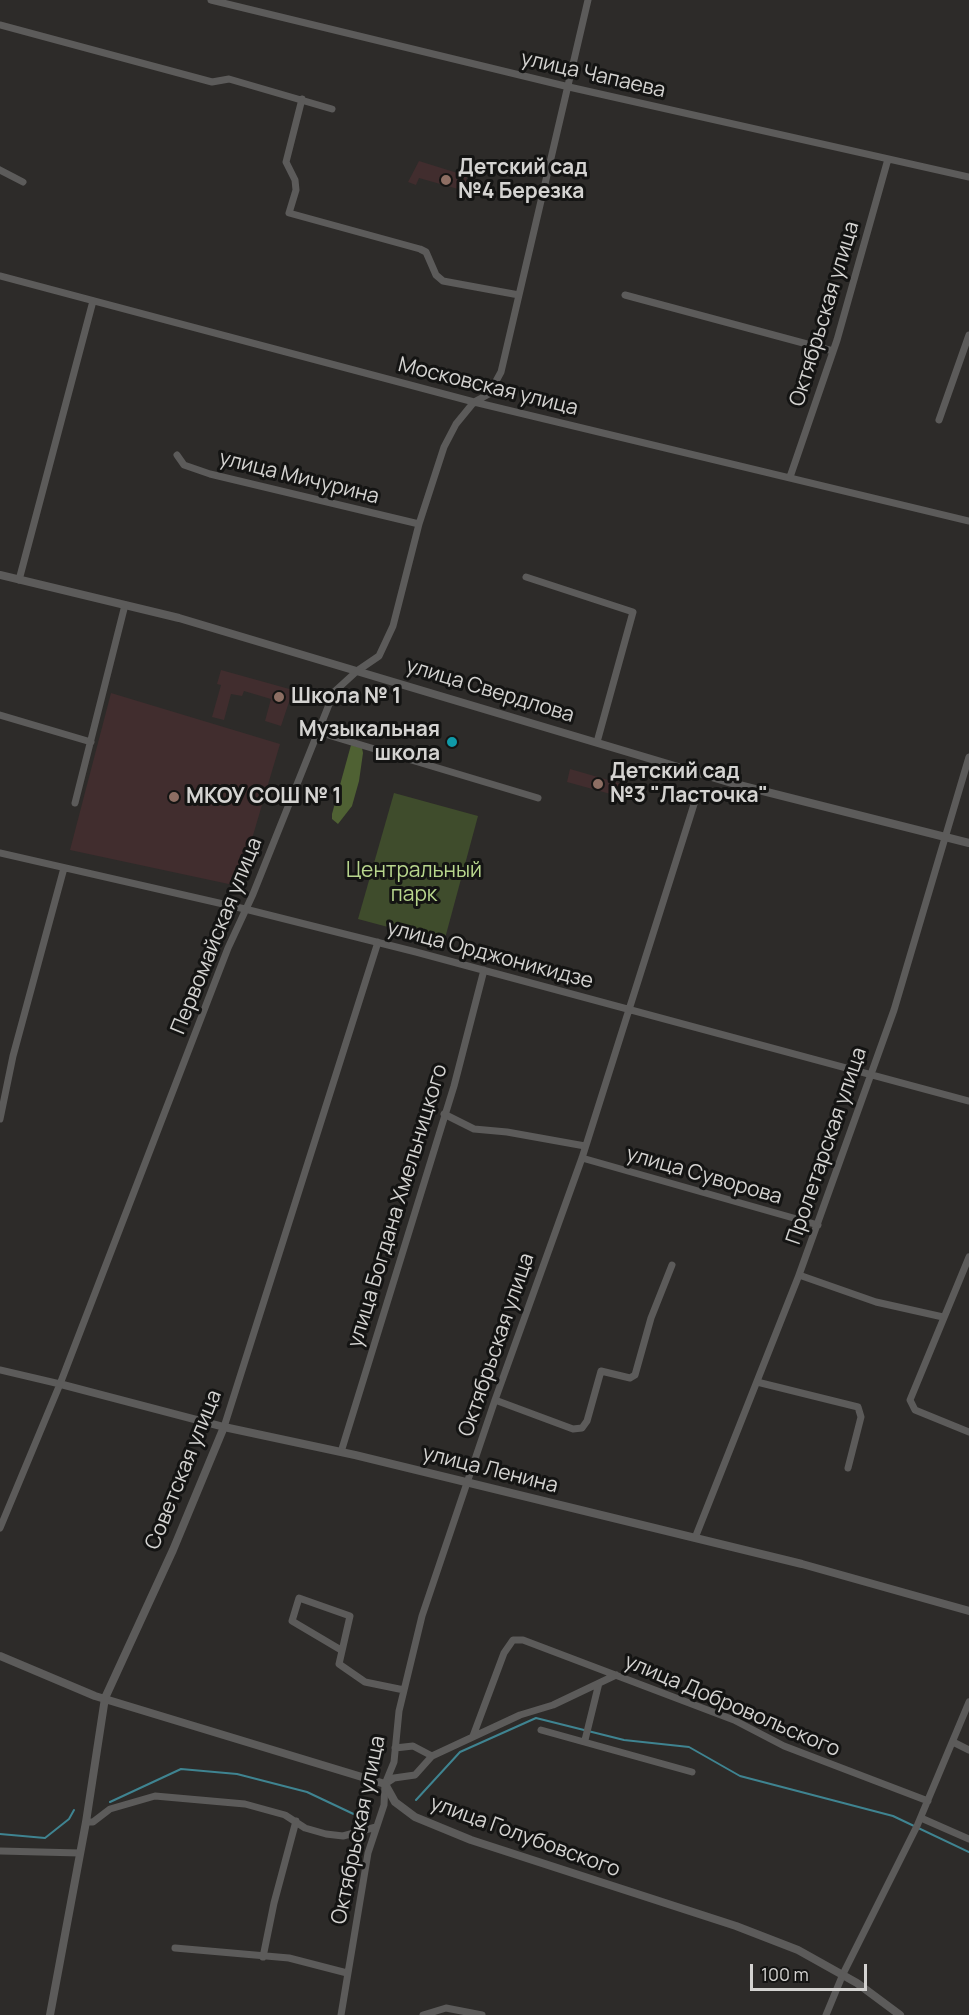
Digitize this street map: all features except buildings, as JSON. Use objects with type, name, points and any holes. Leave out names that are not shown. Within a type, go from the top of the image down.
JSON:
[{"type":"street","name":"улица Чапаева","points":[[211,0],[569,87],[969,177]]},
{"type":"street","name":"Первомайская улица","points":[[0,1528],[60,1384],[245,909],[334,692],[357,671],[379,656],[393,626],[419,524],[444,447],[456,424],[474,402],[489,394],[501,372],[588,0]]},
{"type":"street","points":[[0,25],[212,82],[229,79],[332,109]]},
{"type":"street","points":[[302,99],[286,162],[296,180],[296,190],[289,213],[420,249],[426,252],[436,274],[443,281],[519,295]]},
{"type":"street","name":"Октябрьская улица","points":[[790,477],[833,351],[888,159]]},
{"type":"street","points":[[0,171],[23,182]]},
{"type":"street","name":"Московская улица","points":[[0,276],[474,402],[969,521]]},
{"type":"street","points":[[625,295],[833,351]]},
{"type":"street","points":[[19,580],[93,301]]},
{"type":"street","points":[[939,420],[969,334]]},
{"type":"street","name":"улица Мичурина","points":[[177,455],[184,465],[210,474],[419,524]]},
{"type":"street","name":"улица Свердлова","points":[[0,575],[179,618],[744,787],[969,843]]},
{"type":"street","points":[[526,577],[633,612],[597,742]]},
{"type":"street","points":[[75,803],[124,605]]},
{"type":"street","points":[[0,715],[91,742]]},
{"type":"street","points":[[318,732],[538,798]]},
{"type":"street","name":"Пролетарская улица","points":[[694,1538],[818,1225],[908,966],[969,757]]},
{"type":"street","name":"Октябрьская улица","points":[[341,2015],[368,1853],[384,1805],[384,1784],[394,1762],[404,1690],[422,1616],[495,1400],[582,1158],[696,798]]},
{"type":"street","name":"улица Орджоникидзе","points":[[0,853],[378,942],[969,1101]]},
{"type":"street","points":[[0,1119],[13,1056],[64,868]]},
{"type":"street","name":"Советская улица","points":[[50,2015],[86,1822],[105,1698],[173,1550],[224,1426],[378,942]]},
{"type":"street","name":"улица Богдана Хмельницкого","points":[[341,1452],[444,1114],[484,970]]},
{"type":"street","points":[[444,1114],[474,1129],[507,1132],[585,1146]]},
{"type":"street","name":"улица Суворова","points":[[582,1158],[818,1225]]},
{"type":"street","points":[[969,1257],[910,1403],[915,1410],[969,1432]]},
{"type":"street","points":[[495,1400],[573,1429],[582,1428],[587,1421],[602,1371],[630,1378],[635,1375],[651,1318],[672,1265]]},
{"type":"street","points":[[799,1275],[876,1302],[943,1317]]},
{"type":"street","name":"улица Ленина","points":[[0,1370],[802,1564],[969,1611]]},
{"type":"street","points":[[757,1382],[858,1407],[861,1417],[848,1468]]},
{"type":"street","points":[[341,1650],[292,1621],[299,1598],[350,1616],[339,1664],[365,1682],[404,1690]]},
{"type":"street","name":"улица Добровольского","points":[[473,1736],[504,1653],[513,1640],[523,1640],[734,1720],[784,1746],[928,1802]]},
{"type":"street","points":[[0,1656],[105,1698],[384,1784],[394,1778],[415,1775],[432,1756],[473,1736],[616,1675]]},
{"type":"street","points":[[585,1740],[599,1683]]},
{"type":"street","points":[[826,2015],[843,1974],[922,1816],[969,1702]]},
{"type":"street","points":[[541,1730],[585,1740],[692,1772]]},
{"type":"street","points":[[953,1742],[969,1750]]},
{"type":"street","points":[[395,1748],[413,1746],[432,1756]]},
{"type":"street","name":"улица Голубовского","points":[[384,1784],[395,1802],[415,1817],[471,1840],[736,1926],[798,1950],[843,1974],[900,2015]]},
{"type":"street","points":[[86,1822],[93,1822],[110,1809],[155,1796],[245,1804],[285,1815],[305,1828],[343,1836],[376,1827]]},
{"type":"street","points":[[922,1816],[969,1839]]},
{"type":"street","points":[[264,1957],[274,1903],[296,1821]]},
{"type":"street","points":[[293,1835],[305,1828]]},
{"type":"street","points":[[0,1851],[80,1853]]},
{"type":"street","points":[[175,1948],[289,1958],[347,1973]]},
{"type":"street","points":[[423,2015],[446,2008],[482,2015]]},
{"type":"shaded area","name":"Детский сад №4 Березка","points":[[419,161],[467,176],[464,199],[456,197],[458,189],[419,178],[416,185],[408,182]]},
{"type":"shaded area","name":"Школа № 1","points":[[221,670],[293,690],[281,726],[265,721],[271,699],[244,691],[242,696],[231,694],[224,720],[212,717],[221,685],[217,684]]},
{"type":"shaded area","name":"МКОУ СОШ № 1","points":[[111,693],[280,744],[238,886],[70,850]]},
{"type":"shaded area","name":"Детский сад №3 \"Ласточка\"","points":[[570,769],[629,786],[625,798],[567,782]]},
{"type":"green space","points":[[351,745],[362,748],[359,781],[352,806],[338,824],[332,819],[332,814]]},
{"type":"green space","name":"Центральный парк","points":[[394,793],[478,816],[444,942],[358,919]]},
{"type":"waterway","points":[[416,1800],[460,1752],[536,1718],[624,1740],[689,1747],[740,1776],[893,1816],[969,1852]]},
{"type":"waterway","points":[[110,1802],[181,1769],[237,1774],[307,1792],[362,1818],[370,1817]]},
{"type":"waterway","points":[[0,1834],[45,1838],[69,1819],[74,1810]]},
{"type":"place","name":"Детский сад №4 Березка","points":[[446,180]]},
{"type":"place","name":"Школа № 1","points":[[279,697]]},
{"type":"place","name":"Музыкальная школа","points":[[452,742]]},
{"type":"place","name":"Детский сад №3 \"Ласточка\"","points":[[598,784]]},
{"type":"place","name":"МКОУ СОШ № 1","points":[[174,797]]}]
